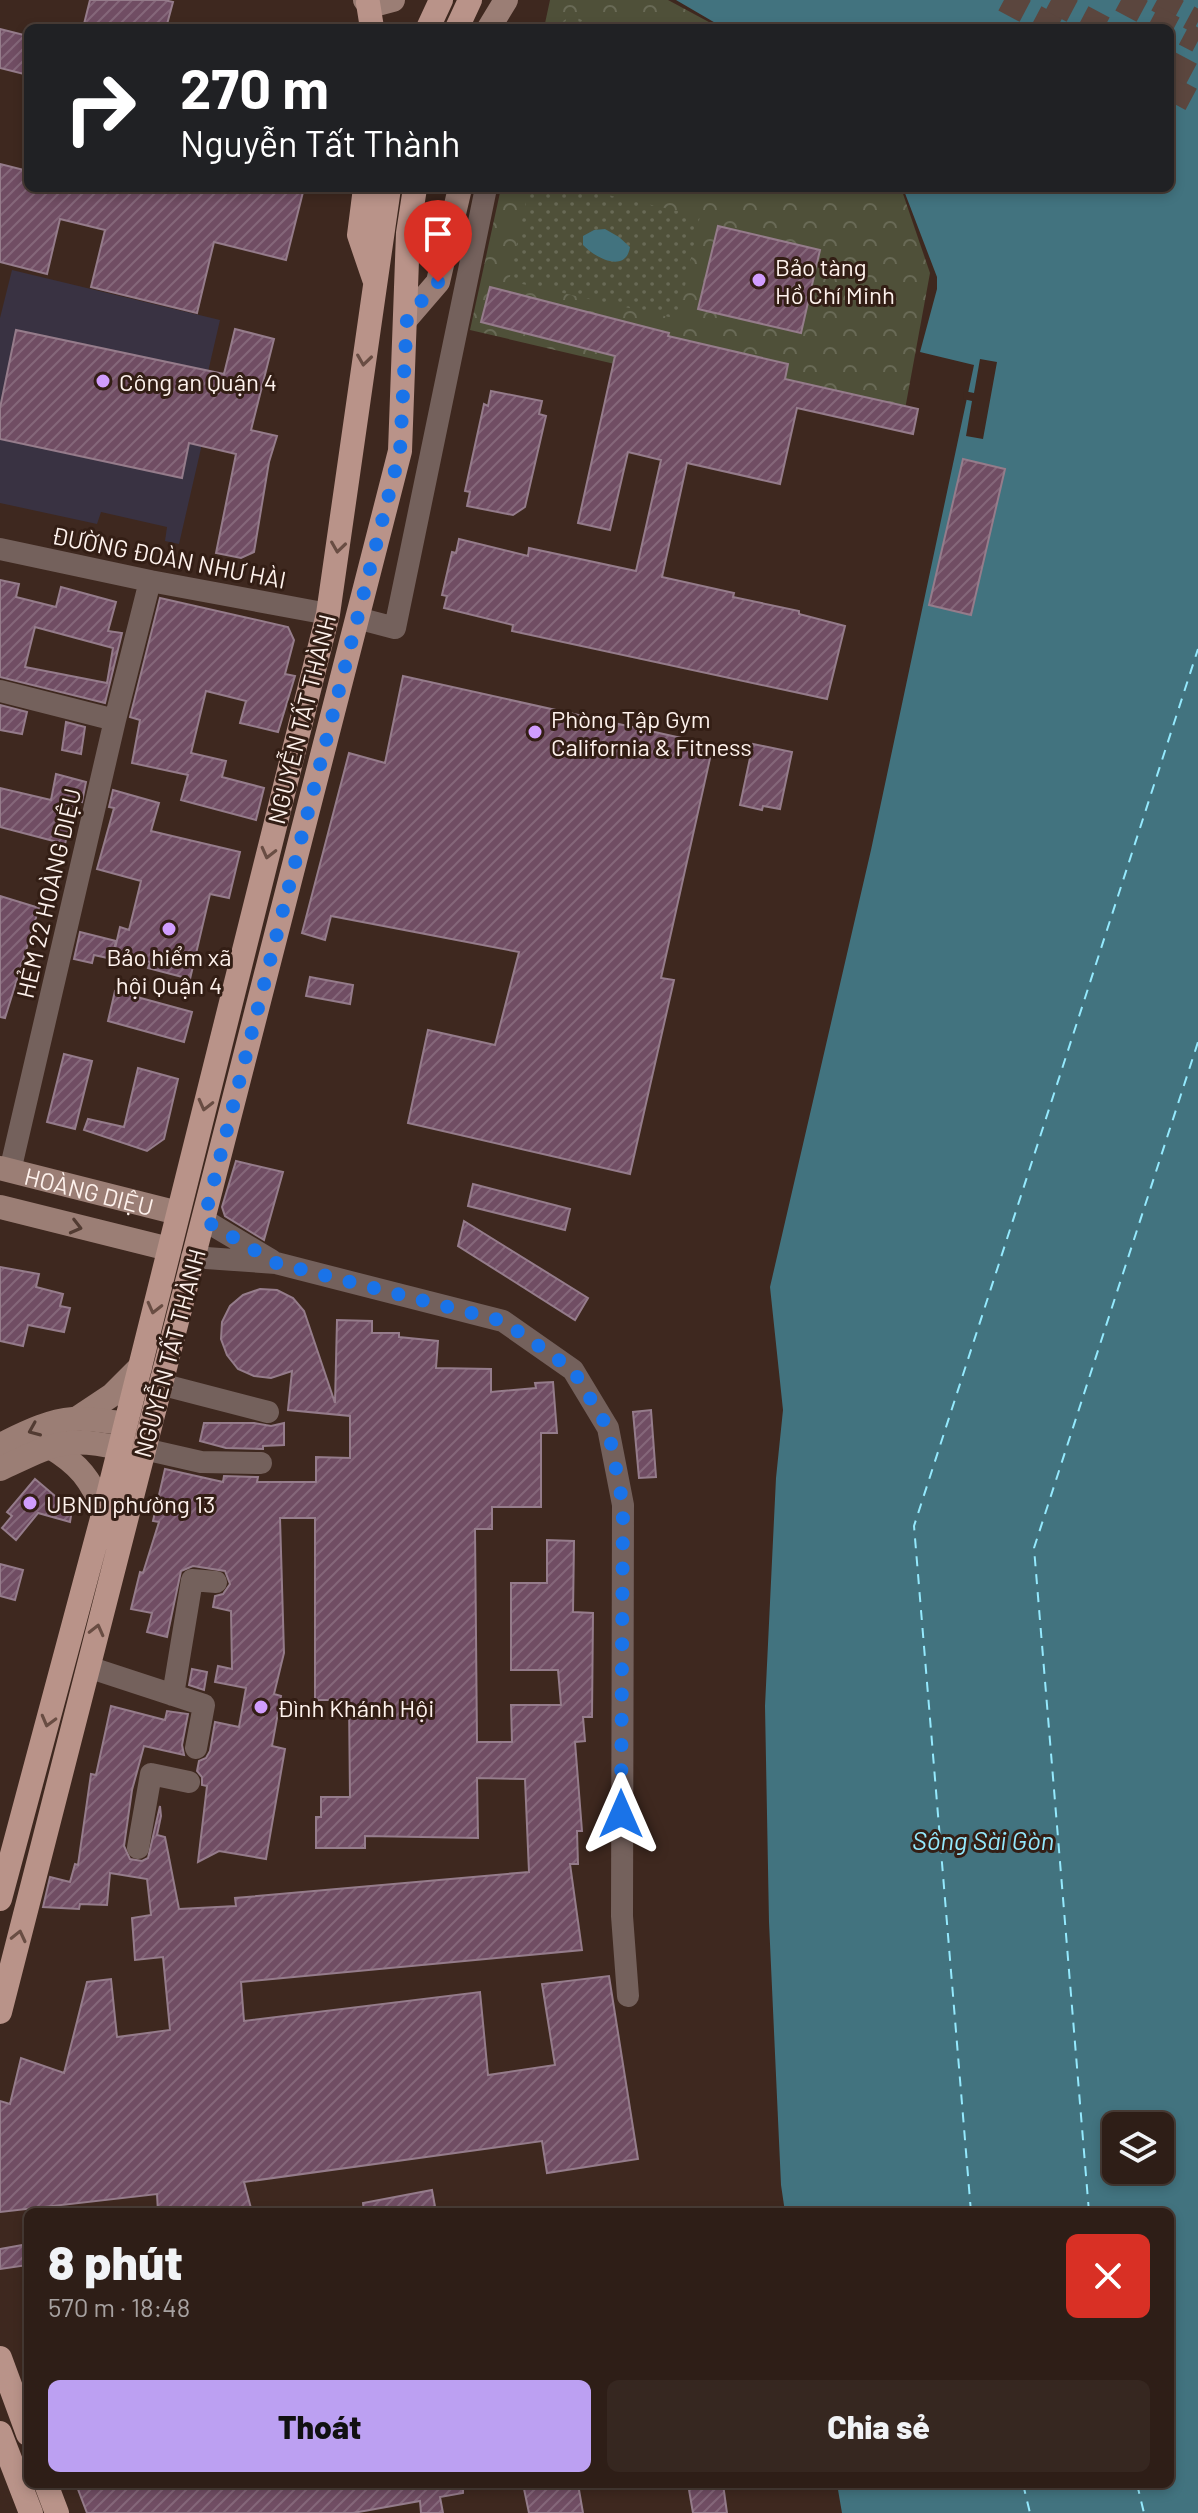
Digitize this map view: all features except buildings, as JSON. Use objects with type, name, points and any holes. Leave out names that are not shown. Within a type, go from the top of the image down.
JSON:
[{"type":"main road","points":[[430,24],[441,0]]},
{"type":"main road","points":[[459,24],[470,0]]},
{"type":"main road","points":[[372,24],[375,1]]},
{"type":"main road","points":[[364,192],[359,235],[375,283]]},
{"type":"main road","name":"NGUYỄN TẤT THÀNH","points":[[0,2012],[88,1667],[131,1449],[125,1423],[328,614],[388,192]]},
{"type":"main road","name":"NGUYỄN TẤT THÀNH","points":[[0,1899],[104,1511],[160,1384],[400,451],[408,233],[414,192]]},
{"type":"main road","points":[[407,318],[438,282],[459,192]]},
{"type":"main road","name":"HOÀNG DIỆU","points":[[5,1170],[178,1213]]},
{"type":"main road","name":"HOÀNG DIỆU","points":[[0,1207],[169,1249]]},
{"type":"main road","points":[[178,1213],[204,1220]]},
{"type":"main road","points":[[169,1249],[192,1257]]},
{"type":"main road","points":[[76,1419],[112,1395],[140,1367]]},
{"type":"main road","points":[[0,1445],[51,1423],[76,1419],[125,1423]]},
{"type":"main road","points":[[0,1469],[50,1447],[80,1440],[131,1449]]},
{"type":"main road","points":[[50,1447],[82,1470],[92,1483],[104,1511]]},
{"type":"main road","points":[[0,2358],[24,2423]]},
{"type":"main road","points":[[0,2433],[31,2513]]},
{"type":"main road","points":[[48,2488],[57,2513]]},
{"type":"street","points":[[357,618],[395,628],[485,192]]},
{"type":"street","points":[[387,504],[420,513]]},
{"type":"street","name":"ĐƯỜNG ĐOÀN NHƯ HÀI","points":[[2,556],[328,614]]},
{"type":"street","name":"HẺM 22 HOÀNG DIỆU","points":[[5,1170],[150,581]]},
{"type":"street","points":[[0,691],[115,720]]},
{"type":"street","points":[[204,1220],[276,1263]]},
{"type":"street","points":[[192,1257],[276,1263],[503,1321],[573,1370],[608,1428],[623,1505],[622,1916],[628,1996]]},
{"type":"street","points":[[160,1384],[268,1412]]},
{"type":"street","points":[[131,1449],[201,1462],[261,1463]]},
{"type":"street","points":[[173,1695],[192,1580],[216,1582]]},
{"type":"street","points":[[88,1667],[204,1705],[196,1748]]},
{"type":"street","points":[[138,1848],[151,1774],[189,1782]]},
{"type":"shaded area","name":"Công an Quận 4","points":[[12,270],[220,320],[192,441],[202,444],[179,544],[165,541],[167,527],[101,512],[97,524],[0,503],[0,318]]},
{"type":"green space","points":[[550,0],[668,0],[713,24],[545,24]]},
{"type":"green space","points":[[572,15],[589,24],[559,24]]},
{"type":"green space","points":[[500,192],[902,192],[930,273],[901,431],[470,330]]},
{"type":"green space","points":[[528,192],[595,192],[700,216],[678,319],[509,281]]},
{"type":"water","name":"Sông Sài Gòn","points":[[676,0],[1198,0],[1198,2513],[842,2513],[838,2488],[1174,2488],[1174,2208],[784,2208],[781,2185],[769,1922],[765,1706],[776,1478],[783,1410],[770,1287],[871,850],[974,365],[920,352],[937,289],[937,277],[905,192],[1174,192],[1174,24],[717,24]]},
{"type":"water","points":[[605,229],[630,247],[623,260],[617,262],[602,258],[583,245],[583,236]]},
{"type":"pier","points":[[980,359],[997,362],[983,439],[966,436],[972,401],[963,399],[964,391],[974,393]]},
{"type":"ferry route","points":[[971,2208],[914,1526],[1198,649]]},
{"type":"ferry route","points":[[1089,2208],[1034,1548],[1198,1042]]},
{"type":"ferry route","points":[[1024,2488],[1030,2513]]},
{"type":"ferry route","points":[[1138,2488],[1144,2513]]},
{"type":"tunnel","points":[[1004,0],[1049,24]]},
{"type":"tunnel","points":[[1051,0],[1096,24]]},
{"type":"tunnel","points":[[1121,0],[1166,24]]},
{"type":"tunnel","points":[[1157,0],[1198,22]]},
{"type":"tunnel","points":[[1174,28],[1198,41]]},
{"type":"tunnel","points":[[1174,65],[1198,78]]},
{"type":"tunnel","points":[[1174,90],[1198,103]]},
{"type":"place","name":"Bảo tàng Hồ Chí Minh","points":[[759,280]]},
{"type":"place","name":"Công an Quận 4","points":[[103,381]]},
{"type":"place","name":"Phòng Tập Gym California & Fitness","points":[[535,732]]},
{"type":"place","name":"Bảo hiểm xã hội Quận 4","points":[[169,929]]},
{"type":"place","name":"UBND phường 13","points":[[30,1503]]},
{"type":"place","name":"Đình Khánh Hội","points":[[261,1707]]},
{"type":"route","points":[[438,282],[407,318],[400,451],[204,1220],[276,1263],[503,1321],[573,1370],[608,1428],[623,1505],[621,1814]]}]
